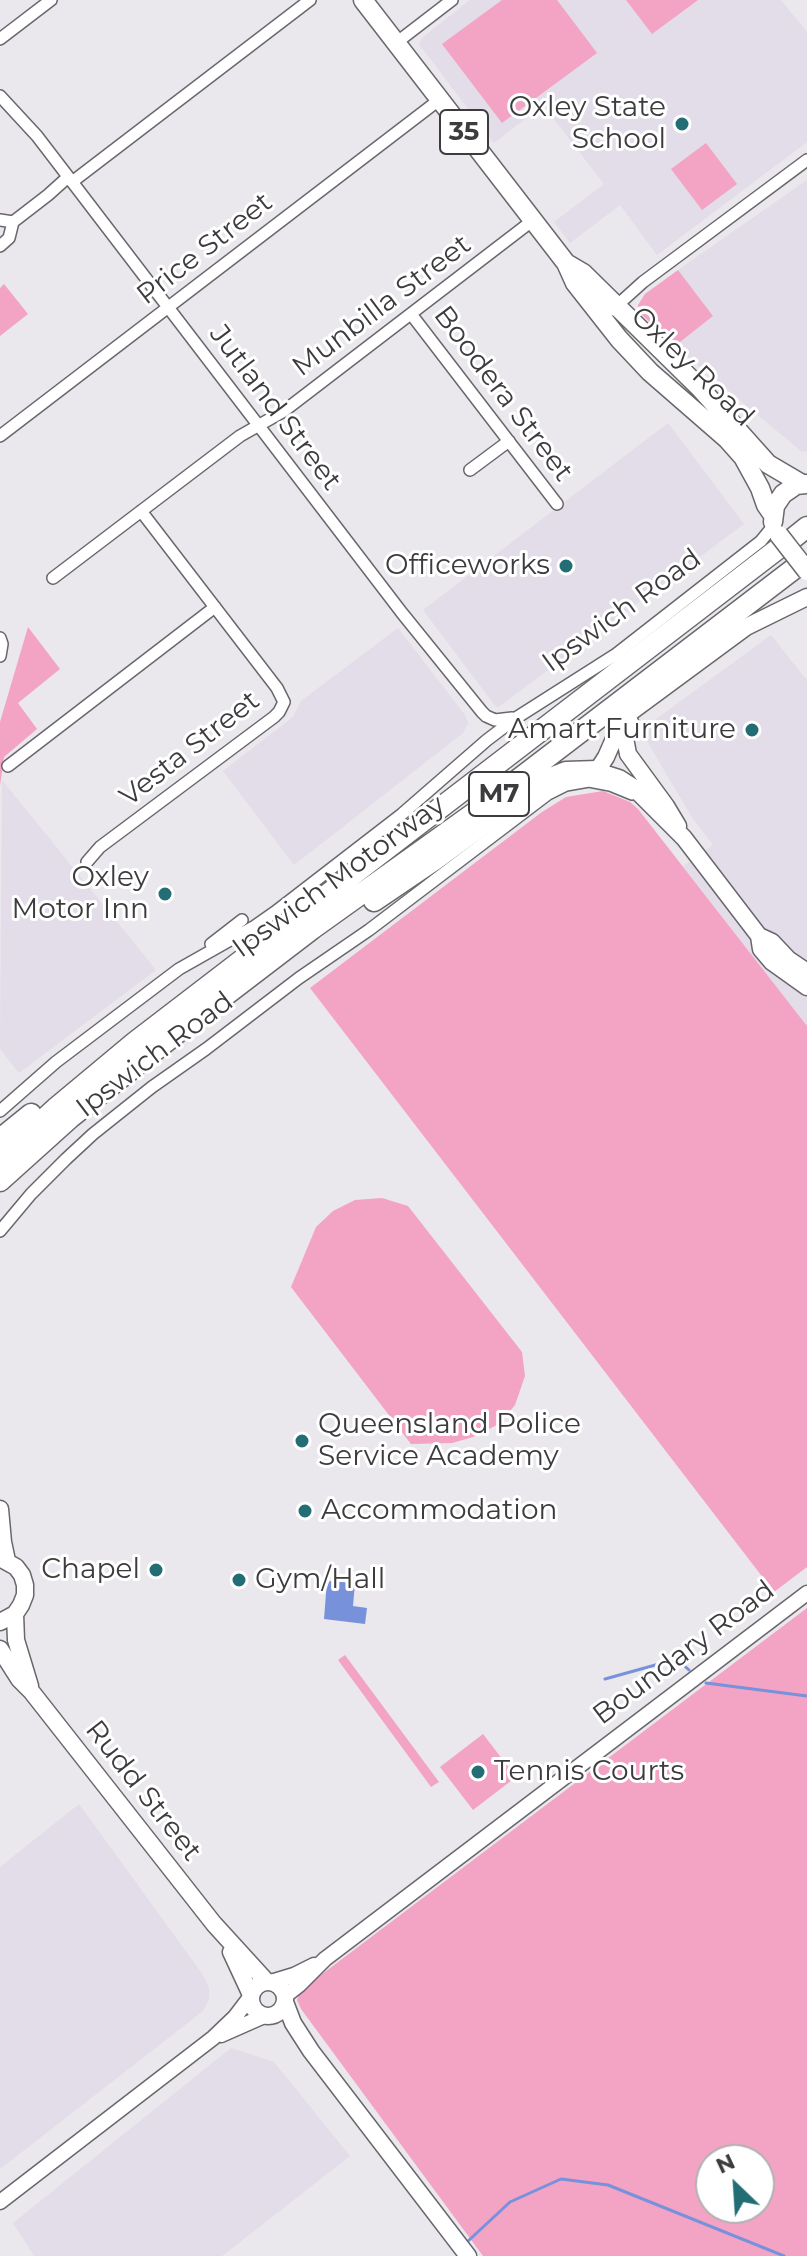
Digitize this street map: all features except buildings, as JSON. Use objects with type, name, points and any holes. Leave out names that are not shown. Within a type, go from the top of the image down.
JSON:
[{"type":"highway","name":"Ipswich Motorway","points":[[0,1159],[135,1042],[451,800],[784,531]]},
{"type":"highway","name":"Ipswich Motorway","points":[[0,1181],[92,1100],[312,929],[803,570]]},
{"type":"highway","points":[[451,800],[455,784],[615,655]]},
{"type":"highway","points":[[201,1014],[228,1005],[536,785],[566,772],[593,776]]},
{"type":"highway","points":[[0,1139],[46,1103],[77,1090]]},
{"type":"main road","name":"Oxley Road","points":[[363,0],[566,263],[575,283],[700,388],[768,464],[804,484]]},
{"type":"main road","name":"Oxley Road","points":[[610,313],[650,372],[727,439],[743,457],[766,505],[784,531]]},
{"type":"main road","points":[[784,531],[775,506],[783,494],[804,484]]},
{"type":"main road","name":"35","points":[[784,531],[803,570]]},
{"type":"main road","points":[[807,597],[746,627],[631,712],[622,721],[605,760],[593,776],[629,783],[684,838],[759,936],[772,942],[788,959],[807,972]]},
{"type":"main road","points":[[646,702],[628,726],[626,747],[631,760],[671,813],[684,838]]},
{"type":"main road","points":[[759,936],[761,949],[772,962],[807,987]]},
{"type":"main road","points":[[0,1509],[4,1559]]},
{"type":"main road","name":"Rudd Street","points":[[4,1559],[16,1567],[25,1585],[25,1595],[8,1618],[31,1691]]},
{"type":"main road","name":"Rudd Street","points":[[0,1649],[19,1679],[214,1924],[268,1982]]},
{"type":"main road","name":"Rudd Street","points":[[214,1924],[237,1961],[251,1996]]},
{"type":"main road","points":[[311,2051],[253,2006],[251,1996],[257,1986],[268,1982],[282,1988],[293,2023],[311,2051],[468,2256]]},
{"type":"main road","points":[[267,2016],[278,2013],[285,1999]]},
{"type":"street","points":[[0,39],[51,0]]},
{"type":"street","points":[[0,246],[9,238],[6,221],[70,180],[310,0]]},
{"type":"street","points":[[396,43],[452,0]]},
{"type":"street","name":"Jutland Street","points":[[0,96],[30,128],[402,613],[486,716],[495,720],[525,711]]},
{"type":"street","name":"Price Street","points":[[0,436],[439,100]]},
{"type":"street","points":[[610,313],[643,282],[807,160]]},
{"type":"street","name":"Munbilla Street","points":[[53,578],[240,436],[284,411],[532,221]]},
{"type":"street","name":"Boodera Street","points":[[411,314],[557,504]]},
{"type":"street","points":[[470,470],[509,441]]},
{"type":"street","name":"Vesta Street","points":[[87,862],[100,847],[274,717],[282,707],[283,697],[277,688],[141,511]]},
{"type":"street","name":"Ipswich Road","points":[[0,1111],[56,1062],[171,975],[264,920],[402,814],[525,711],[615,655],[761,541],[784,531]]},
{"type":"street","points":[[8,766],[215,607]]},
{"type":"street","points":[[0,638],[0,656]]},
{"type":"street","name":"Ipswich Road","points":[[0,1231],[66,1159],[152,1087],[369,930],[545,796],[593,776]]},
{"type":"street","points":[[171,975],[242,920]]},
{"type":"street","name":"Boundary Road","points":[[285,1999],[325,1959],[807,1593]]},
{"type":"street","name":"Boundary Road","points":[[268,1982],[294,1975],[325,1959]]},
{"type":"street","points":[[0,2202],[213,2038],[251,1996]]},
{"type":"street","points":[[213,2038],[267,2016]]},
{"type":"shaded area","name":"Oxley State School","points":[[470,0],[781,0],[807,32],[807,142],[657,255],[620,205],[570,243],[554,222],[604,184],[543,105],[494,143],[419,44],[422,38]]},
{"type":"shaded area","points":[[502,0],[557,0],[597,53],[502,123],[442,44]]},
{"type":"shaded area","points":[[626,0],[698,0],[652,34]]},
{"type":"shaded area","points":[[706,143],[737,184],[702,210],[671,169]]},
{"type":"shaded area","points":[[807,180],[807,451],[802,452],[675,346],[713,316],[678,270]]},
{"type":"shaded area","points":[[678,270],[713,316],[675,346],[639,312],[638,305],[645,294]]},
{"type":"shaded area","points":[[4,284],[28,314],[0,336],[0,288]]},
{"type":"shaded area","points":[[668,423],[744,524],[497,708],[423,610]]},
{"type":"shaded area","points":[[28,627],[60,669],[18,703],[37,729],[4,757],[0,786],[0,722]]},
{"type":"shaded area","points":[[398,628],[468,723],[463,733],[294,865],[223,771],[293,717],[301,701]]},
{"type":"shaded area","points":[[771,635],[807,677],[807,1026],[683,866],[713,845],[691,816],[644,736],[648,725]]},
{"type":"shaded area","points":[[2,780],[156,970],[19,1073],[0,1049]]},
{"type":"shaded area","points":[[603,791],[630,802],[638,809],[807,1026],[807,1567],[774,1592],[310,988],[542,812],[566,797]]},
{"type":"shaded area","points":[[382,1198],[408,1206],[522,1352],[525,1376],[515,1405],[499,1424],[473,1437],[452,1443],[411,1444],[291,1287],[316,1227],[333,1211],[355,1200]]},
{"type":"shaded area","points":[[807,1608],[807,2256],[483,2256],[297,2000],[301,1990]]},
{"type":"shaded area","points":[[345,1655],[439,1782],[431,1787],[338,1660]]},
{"type":"shaded area","name":"Tennis Courts","points":[[483,1734],[516,1777],[473,1810],[440,1767]]},
{"type":"shaded area","points":[[79,1804],[203,1975],[209,1988],[209,1999],[203,2011],[0,2169],[0,1867]]},
{"type":"shaded area","points":[[231,2048],[274,2062],[350,2156],[222,2256],[34,2256],[13,2223]]},
{"type":"water","points":[[327,1581],[355,1583],[353,1606],[367,1608],[365,1624],[324,1619]]},
{"type":"waterway","points":[[605,1679],[677,1659],[689,1670]]},
{"type":"waterway","points":[[706,1683],[807,1696]]},
{"type":"waterway","points":[[467,2242],[510,2202],[561,2179],[608,2185],[784,2256]]},
{"type":"place","name":"Oxley State School","points":[[682,124]]},
{"type":"place","name":"Officeworks","points":[[566,566]]},
{"type":"place","name":"Amart Furniture","points":[[752,730]]},
{"type":"place","name":"Oxley Motor Inn","points":[[165,894]]},
{"type":"place","name":"Queensland Police Service Academy","points":[[302,1441]]},
{"type":"place","name":"Accommodation","points":[[305,1511]]},
{"type":"place","name":"Chapel","points":[[156,1570]]},
{"type":"place","name":"Gym/Hall","points":[[239,1580]]},
{"type":"place","name":"Tennis Courts","points":[[478,1772]]}]
